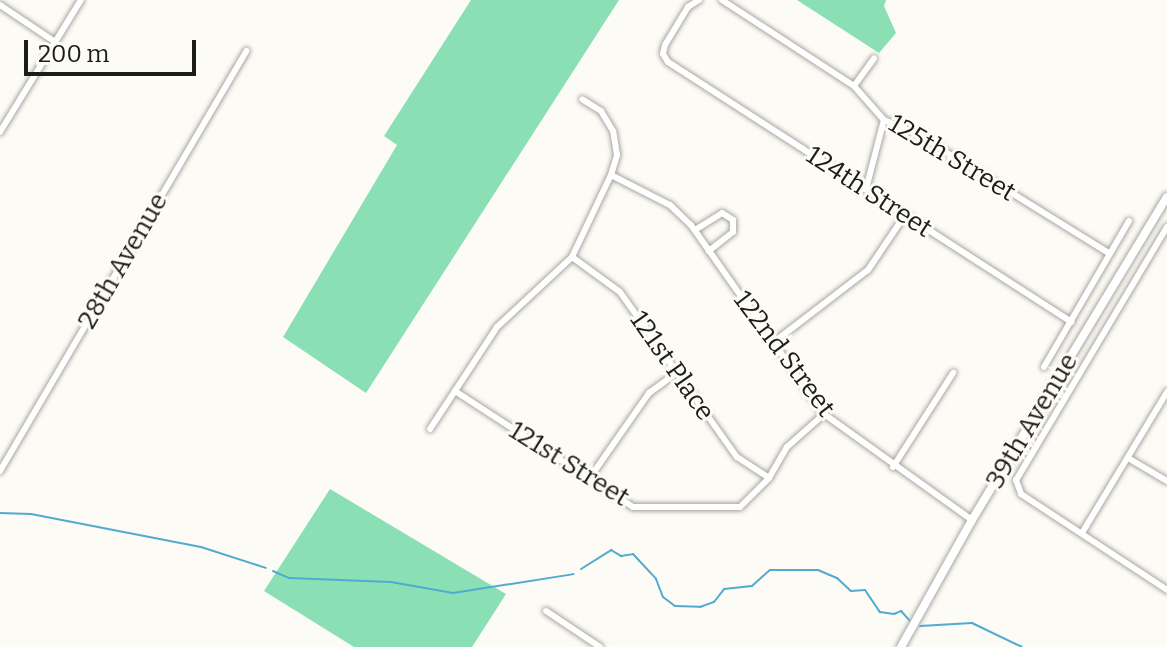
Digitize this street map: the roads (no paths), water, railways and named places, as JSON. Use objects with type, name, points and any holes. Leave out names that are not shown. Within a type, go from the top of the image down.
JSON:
[{"type":"main road","name":"39th Avenue","points":[[901,647],[972,520],[1167,197]]},
{"type":"street","points":[[0,132],[81,0]]},
{"type":"street","name":"124th Street","points":[[699,0],[688,7],[665,45],[663,54],[668,62],[1071,322]]},
{"type":"street","name":"125th Street","points":[[722,0],[854,86],[884,120],[915,133],[1110,254]]},
{"type":"street","points":[[0,5],[55,42]]},
{"type":"street","name":"28th Avenue","points":[[0,471],[246,51]]},
{"type":"street","points":[[854,86],[874,58]]},
{"type":"street","points":[[430,429],[497,327],[572,257],[611,175],[617,155],[613,131],[601,111],[582,99]]},
{"type":"street","points":[[866,189],[884,120]]},
{"type":"street","name":"122nd Street","points":[[611,175],[670,205],[695,230],[824,414],[893,467],[972,520]]},
{"type":"street","points":[[695,230],[722,213],[733,220],[733,232],[709,251]]},
{"type":"street","points":[[774,342],[868,270],[905,215]]},
{"type":"street","name":"39th Avenue","points":[[1044,367],[1129,221]]},
{"type":"street","points":[[1167,227],[1016,480],[1021,494],[1167,590]]},
{"type":"street","name":"121st Place","points":[[572,257],[620,292],[737,457],[769,478]]},
{"type":"street","points":[[1098,275],[1113,286]]},
{"type":"street","points":[[589,479],[649,393],[677,373]]},
{"type":"street","points":[[893,467],[953,373]]},
{"type":"street","points":[[1055,383],[1069,391]]},
{"type":"street","name":"121st Street","points":[[455,391],[633,507],[740,507],[769,478]]},
{"type":"street","points":[[1082,533],[1167,392]]},
{"type":"street","points":[[769,478],[787,447],[824,414]]},
{"type":"street","points":[[1128,458],[1167,481]]},
{"type":"street","points":[[546,611],[600,647]]},
{"type":"waterway","points":[[0,513],[31,514],[201,547],[266,568]]},
{"type":"waterway","points":[[581,569],[611,550],[621,556],[633,554],[656,579],[663,597],[675,606],[700,607],[714,602],[724,589],[752,586],[770,570],[818,570],[837,578],[851,591],[865,590],[880,612],[894,614],[901,611],[910,621]]},
{"type":"waterway","points":[[273,571],[289,578],[391,582],[453,593],[574,574]]},
{"type":"waterway","points":[[920,626],[972,623],[1022,647]]}]
